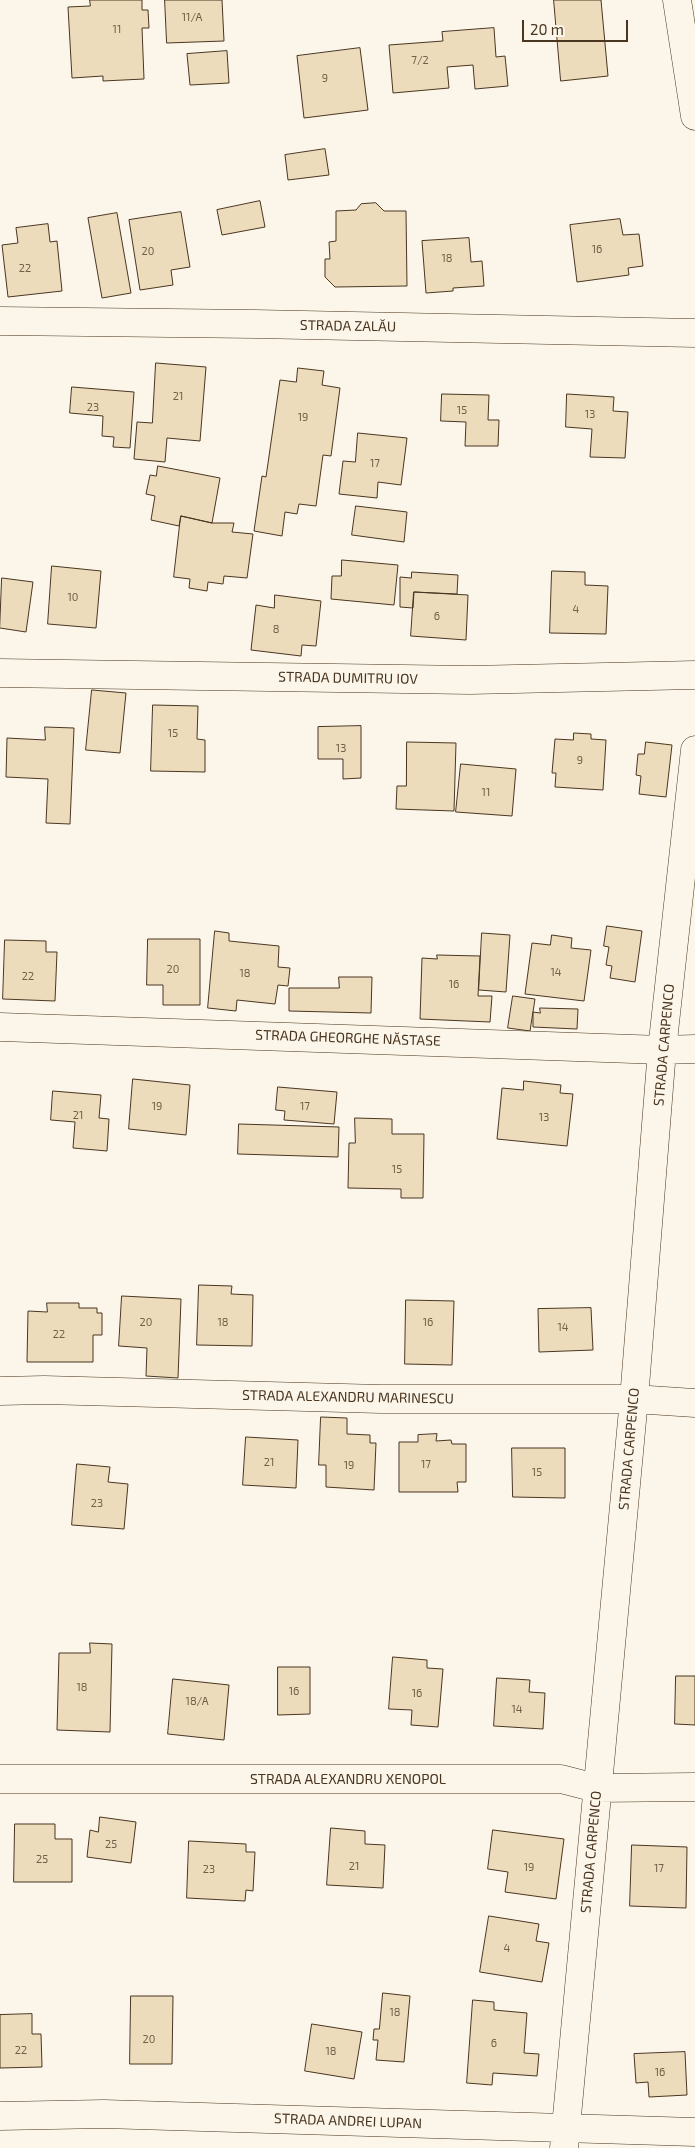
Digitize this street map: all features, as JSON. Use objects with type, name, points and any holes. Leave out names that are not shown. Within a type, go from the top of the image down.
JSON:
[{"type":"street","points":[[677,0],[695,116]]},
{"type":"street","name":"STRADA ZALĂU","points":[[0,321],[695,333]]},
{"type":"street","name":"STRADA DUMITRU IOV","points":[[0,674],[470,680],[695,676]]},
{"type":"street","name":"STRADA CARPENCO","points":[[565,2138],[596,1788],[634,1399],[662,1050],[695,750]]},
{"type":"street","name":"STRADA GHEORGHE NĂSTASE","points":[[0,1027],[662,1050],[695,1049]]},
{"type":"street","name":"STRADA ALEXANDRU MARINESCU","points":[[0,1391],[44,1390],[381,1399],[634,1399],[695,1403]]},
{"type":"street","name":"STRADA ALEXANDRU XENOPOL","points":[[0,1779],[560,1779],[596,1788],[695,1787]]},
{"type":"street","name":"STRADA ANDREI LUPAN","points":[[0,2116],[104,2114],[565,2138],[695,2132]]},
{"type":"building","points":[[90,0],[142,0],[142,10],[148,10],[149,28],[142,28],[144,79],[103,81],[103,76],[72,78],[68,7],[90,6]]},
{"type":"building","points":[[165,0],[222,0],[224,41],[167,43]]},
{"type":"building","points":[[554,0],[601,0],[608,76],[561,81]]},
{"type":"building","points":[[494,28],[496,57],[505,56],[508,86],[475,89],[473,65],[447,67],[449,88],[393,93],[389,45],[443,41],[442,32]]},
{"type":"building","points":[[360,48],[368,110],[304,118],[297,56]]},
{"type":"building","points":[[227,51],[229,83],[190,85],[187,54]]},
{"type":"building","points":[[325,149],[329,175],[288,180],[285,155]]},
{"type":"building","points":[[260,201],[265,227],[222,235],[217,210]]},
{"type":"building","points":[[376,203],[384,211],[406,211],[407,286],[335,287],[325,277],[325,259],[330,259],[329,242],[336,241],[336,211],[356,210],[361,204]]},
{"type":"building","points":[[181,212],[190,267],[171,270],[173,285],[140,290],[129,220]]},
{"type":"building","points":[[117,213],[131,293],[102,298],[88,218]]},
{"type":"building","points":[[620,219],[623,235],[639,234],[643,266],[628,268],[629,275],[577,282],[570,225]]},
{"type":"building","points":[[48,224],[50,242],[57,241],[62,291],[8,297],[2,245],[18,243],[16,228]]},
{"type":"building","points":[[469,238],[471,262],[482,261],[484,286],[453,288],[453,291],[426,293],[422,241]]},
{"type":"building","points":[[156,363],[206,367],[200,441],[167,438],[165,462],[134,459],[137,422],[152,423]]},
{"type":"building","points":[[298,368],[324,371],[322,385],[340,388],[331,456],[323,455],[316,506],[299,504],[297,514],[285,512],[282,536],[254,531],[262,476],[266,477],[280,380],[296,382]]},
{"type":"building","points":[[72,387],[134,392],[130,448],[113,447],[114,437],[102,436],[103,416],[70,413]]},
{"type":"building","points":[[442,394],[489,395],[488,420],[499,420],[498,446],[465,446],[466,422],[441,421]]},
{"type":"building","points":[[567,394],[614,397],[613,411],[628,412],[625,458],[590,457],[592,429],[566,427]]},
{"type":"building","points":[[358,433],[407,438],[401,485],[378,482],[377,498],[339,494],[343,461],[355,462]]},
{"type":"building","points":[[158,466],[220,478],[212,523],[181,516],[179,526],[151,520],[155,496],[146,494],[150,475],[156,476]]},
{"type":"building","points":[[356,506],[407,512],[404,542],[352,535]]},
{"type":"building","points":[[181,516],[212,523],[234,523],[232,532],[253,534],[247,578],[224,576],[223,584],[208,582],[207,591],[189,588],[190,579],[174,577]]},
{"type":"building","points":[[342,560],[398,565],[394,605],[331,599],[332,576],[341,576]]},
{"type":"building","points":[[52,566],[101,571],[96,628],[48,624]]},
{"type":"building","points":[[552,571],[585,572],[585,585],[608,586],[606,634],[550,633]]},
{"type":"building","points":[[412,572],[458,575],[457,594],[414,592],[413,608],[400,607],[400,577],[411,578]]},
{"type":"building","points":[[2,578],[33,582],[26,632],[0,628]]},
{"type":"building","points":[[414,592],[468,595],[466,640],[411,636]]},
{"type":"building","points":[[275,595],[321,601],[316,646],[302,645],[301,656],[251,650],[256,605],[274,608]]},
{"type":"building","points":[[92,690],[126,693],[120,753],[86,750]]},
{"type":"building","points":[[153,705],[198,706],[197,739],[205,740],[205,772],[151,771]]},
{"type":"building","points":[[361,726],[361,778],[343,779],[343,759],[318,759],[318,727]]},
{"type":"building","points":[[45,727],[74,728],[70,824],[46,823],[48,779],[6,777],[7,738],[45,740]]},
{"type":"building","points":[[574,733],[591,734],[591,739],[606,740],[603,790],[555,787],[556,773],[552,773],[555,739],[573,740]]},
{"type":"building","points":[[407,742],[456,743],[454,811],[396,809],[397,786],[406,786]]},
{"type":"building","points":[[646,742],[672,745],[666,797],[639,794],[641,776],[636,775],[638,754],[644,754]]},
{"type":"building","points":[[461,764],[516,769],[512,816],[456,812]]},
{"type":"building","points":[[607,926],[642,931],[635,982],[610,978],[612,966],[606,965],[609,947],[604,946]]},
{"type":"building","points":[[215,931],[229,933],[229,941],[279,946],[278,967],[290,968],[288,986],[278,985],[275,1004],[237,1000],[236,1011],[208,1008]]},
{"type":"building","points":[[482,933],[510,935],[506,992],[479,990]]},
{"type":"building","points":[[552,935],[572,938],[571,948],[591,950],[584,1001],[525,994],[532,943],[550,945]]},
{"type":"building","points":[[148,939],[200,939],[200,1005],[163,1005],[163,985],[147,985]]},
{"type":"building","points":[[5,940],[46,941],[46,952],[57,952],[55,1001],[3,999]]},
{"type":"building","points":[[437,955],[480,956],[478,996],[492,996],[490,1022],[420,1019],[422,958],[437,959]]},
{"type":"building","points":[[339,977],[372,977],[371,1013],[289,1011],[289,988],[339,988]]},
{"type":"building","points":[[513,996],[535,999],[530,1031],[508,1028]]},
{"type":"building","points":[[540,1008],[578,1009],[577,1029],[533,1027],[533,1012],[540,1013]]},
{"type":"building","points":[[133,1079],[190,1085],[186,1135],[129,1129]]},
{"type":"building","points":[[524,1081],[561,1085],[560,1093],[573,1094],[567,1146],[497,1139],[502,1088],[523,1090]]},
{"type":"building","points":[[278,1087],[337,1092],[334,1124],[284,1120],[285,1111],[276,1110]]},
{"type":"building","points":[[53,1091],[101,1095],[99,1118],[109,1119],[107,1151],[73,1148],[75,1122],[51,1120]]},
{"type":"building","points":[[355,1118],[392,1119],[392,1134],[424,1134],[423,1198],[401,1198],[401,1189],[348,1188],[349,1143],[355,1143]]},
{"type":"building","points":[[239,1124],[339,1127],[338,1157],[238,1154]]},
{"type":"building","points":[[199,1285],[232,1286],[231,1294],[253,1295],[252,1346],[197,1345]]},
{"type":"building","points":[[122,1296],[181,1299],[178,1378],[146,1376],[147,1348],[119,1346]]},
{"type":"building","points":[[406,1300],[454,1301],[452,1365],[405,1364]]},
{"type":"building","points":[[47,1303],[79,1303],[79,1308],[97,1308],[97,1313],[102,1313],[102,1335],[93,1335],[93,1362],[27,1362],[28,1311],[47,1312]]},
{"type":"building","points":[[591,1308],[593,1350],[539,1352],[538,1309]]},
{"type":"building","points":[[321,1417],[347,1418],[347,1434],[370,1435],[370,1443],[376,1443],[374,1490],[326,1487],[326,1465],[319,1465]]},
{"type":"building","points":[[437,1434],[436,1441],[451,1440],[452,1444],[466,1444],[466,1482],[457,1482],[458,1492],[399,1492],[399,1442],[418,1442],[418,1435]]},
{"type":"building","points":[[246,1437],[298,1440],[296,1488],[243,1485]]},
{"type":"building","points":[[512,1448],[565,1448],[565,1498],[513,1497]]},
{"type":"building","points":[[77,1464],[110,1467],[108,1482],[128,1484],[124,1529],[72,1525]]},
{"type":"building","points":[[90,1643],[112,1644],[110,1732],[57,1730],[59,1653],[90,1653]]},
{"type":"building","points":[[393,1657],[427,1660],[427,1668],[443,1669],[438,1727],[411,1725],[412,1710],[389,1709]]},
{"type":"building","points":[[278,1667],[310,1667],[310,1714],[278,1715]]},
{"type":"building","points":[[676,1676],[695,1676],[695,1725],[675,1724]]},
{"type":"building","points":[[497,1678],[530,1680],[529,1692],[545,1693],[543,1729],[494,1726]]},
{"type":"building","points":[[173,1679],[229,1685],[224,1740],[168,1734]]},
{"type":"building","points":[[100,1817],[136,1822],[131,1863],[87,1857],[90,1830],[98,1832]]},
{"type":"building","points":[[15,1824],[55,1824],[55,1839],[72,1839],[72,1882],[14,1882]]},
{"type":"building","points":[[331,1828],[365,1831],[365,1844],[385,1845],[383,1888],[327,1885]]},
{"type":"building","points":[[493,1830],[564,1839],[556,1899],[505,1892],[508,1872],[488,1869]]},
{"type":"building","points":[[189,1841],[246,1844],[246,1852],[255,1852],[253,1891],[246,1890],[245,1901],[187,1898]]},
{"type":"building","points":[[632,1845],[687,1847],[686,1908],[630,1906]]},
{"type":"building","points":[[489,1916],[539,1924],[536,1941],[549,1943],[542,1982],[480,1972]]},
{"type":"building","points":[[383,1993],[410,1996],[404,2062],[376,2060],[378,2040],[373,2040],[374,2029],[379,2029]]},
{"type":"building","points":[[131,1996],[173,1996],[172,2064],[130,2064]]},
{"type":"building","points":[[473,2000],[494,2002],[494,2010],[527,2013],[524,2053],[539,2054],[537,2076],[493,2073],[492,2085],[467,2083]]},
{"type":"building","points":[[32,2014],[32,2034],[41,2034],[42,2067],[0,2068],[0,2015]]},
{"type":"building","points":[[312,2024],[362,2032],[354,2079],[305,2071]]},
{"type":"building","points":[[685,2052],[687,2095],[649,2097],[648,2082],[636,2083],[634,2054]]}]
